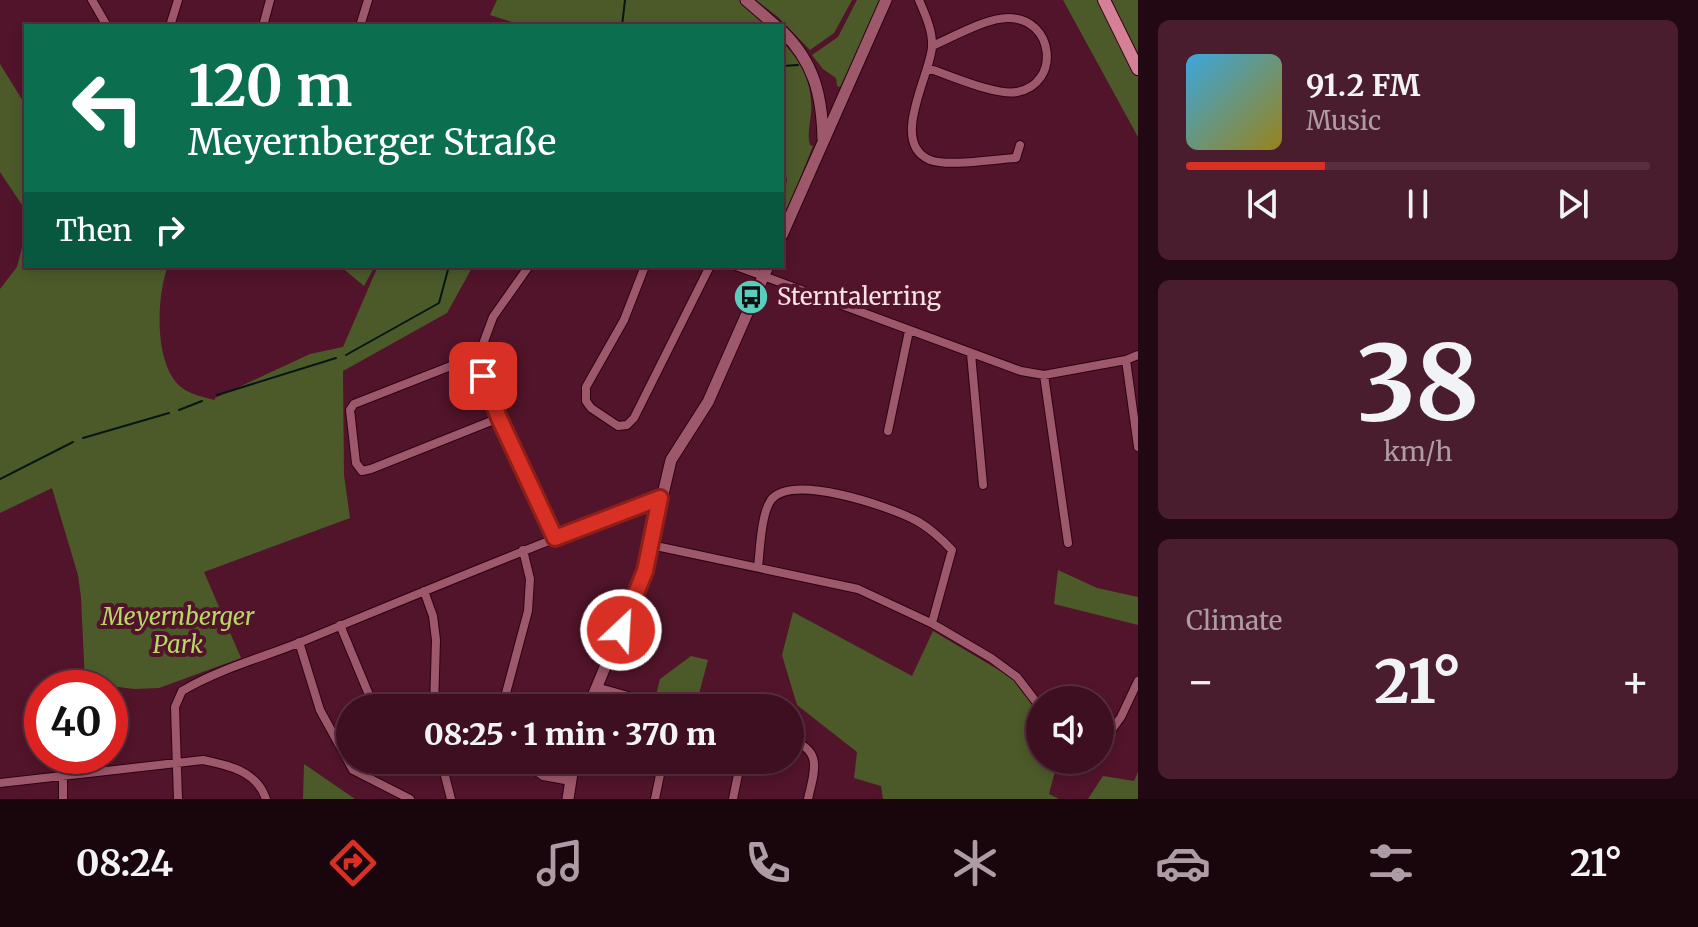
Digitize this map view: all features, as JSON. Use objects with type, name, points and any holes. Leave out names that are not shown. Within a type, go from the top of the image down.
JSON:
[{"type":"main road","points":[[1104,0],[1138,69]]},
{"type":"street","points":[[92,0],[106,24]]},
{"type":"street","points":[[171,24],[178,0]]},
{"type":"street","points":[[264,24],[270,0]]},
{"type":"street","points":[[361,24],[368,0]]},
{"type":"street","points":[[746,0],[774,24]]},
{"type":"street","points":[[784,231],[886,0]]},
{"type":"street","points":[[919,0],[930,27],[932,46],[911,124],[911,138],[922,155],[932,161],[1016,158],[1020,145]]},
{"type":"street","points":[[927,68],[997,90],[1016,92],[1035,82],[1047,60],[1045,42],[1037,30],[1027,21],[1011,18],[993,21],[932,46]]},
{"type":"street","points":[[784,33],[806,58],[819,92],[823,143]]},
{"type":"street","points":[[819,92],[831,101],[842,100]]},
{"type":"street","points":[[528,268],[493,317],[479,355],[483,376],[499,418],[555,538]]},
{"type":"street","points":[[644,268],[624,320],[590,378],[585,394],[591,408],[612,423],[623,426],[634,418],[709,268]]},
{"type":"street","points":[[593,694],[636,597],[671,460],[708,402],[766,271],[909,331],[1021,371],[1044,375],[1138,355]]},
{"type":"street","points":[[888,431],[909,331]]},
{"type":"street","points":[[971,354],[983,485]]},
{"type":"street","points":[[479,355],[354,404],[350,410],[350,421],[356,463],[362,471],[371,469],[499,418]]},
{"type":"street","points":[[1126,360],[1138,447]]},
{"type":"street","points":[[1044,375],[1068,543]]},
{"type":"street","points":[[758,567],[767,507],[779,493],[811,489],[836,493],[914,519],[952,550],[932,623]]},
{"type":"street","points":[[178,799],[175,707],[182,691],[233,666],[660,498]]},
{"type":"street","points":[[651,545],[858,589],[970,644],[1017,677],[1026,689]]},
{"type":"street","points":[[506,694],[528,611],[530,579],[523,550]]},
{"type":"street","points":[[424,591],[435,628],[434,694]]},
{"type":"street","points":[[340,625],[369,694]]},
{"type":"street","points":[[299,642],[320,710],[353,770],[410,799]]},
{"type":"street","points":[[1114,727],[1138,681]]},
{"type":"street","points":[[596,687],[621,694]]},
{"type":"street","points":[[804,747],[815,763],[808,799]]},
{"type":"street","points":[[0,783],[203,760],[231,766],[255,780],[266,799]]},
{"type":"street","points":[[445,774],[451,799]]},
{"type":"street","points":[[540,774],[571,781]]},
{"type":"street","points":[[568,799],[572,774]]},
{"type":"street","points":[[655,799],[660,774]]},
{"type":"street","points":[[733,799],[738,774]]},
{"type":"street","points":[[63,776],[63,799]]},
{"type":"green space","points":[[497,0],[739,0],[763,24],[518,24],[490,15]]},
{"type":"green space","points":[[756,0],[852,0],[834,33],[810,50],[778,17]]},
{"type":"green space","points":[[857,0],[882,0],[840,87],[836,78],[823,69],[812,55],[838,37]]},
{"type":"green space","points":[[1063,0],[1138,0],[1138,137]]},
{"type":"green space","points":[[784,44],[800,65],[808,83],[811,103],[809,137],[813,146],[785,216],[787,180],[784,167]]},
{"type":"green space","points":[[0,64],[24,103],[24,208],[0,172]]},
{"type":"green space","name":"Meyernberger Park","points":[[24,240],[24,268],[167,268],[160,313],[162,350],[167,367],[185,390],[215,400],[310,354],[343,347],[377,268],[472,268],[447,313],[343,371],[344,475],[350,518],[204,572],[241,658],[159,688],[128,688],[128,670],[84,670],[78,575],[52,488],[0,513],[0,289],[17,267]]},
{"type":"green space","points":[[342,268],[374,268],[364,286]]},
{"type":"green space","points":[[1058,570],[1097,588],[1138,597],[1138,625],[1054,604]]},
{"type":"green space","points":[[793,612],[912,676],[933,631],[1014,679],[1026,696],[1026,774],[1054,774],[1049,794],[1059,799],[883,799],[881,786],[854,778],[857,752],[804,710],[804,694],[794,694],[782,655]]},
{"type":"green space","points":[[691,656],[708,660],[699,694],[656,694],[660,679]]},
{"type":"green space","points":[[304,764],[355,799],[303,799]]},
{"type":"green space","points":[[1138,772],[1138,799],[1088,799],[1103,776],[1134,781]]},
{"type":"waterway","points":[[622,24],[625,0]]},
{"type":"waterway","points":[[784,66],[798,65]]},
{"type":"waterway","points":[[346,355],[439,303],[448,268]]},
{"type":"waterway","points":[[217,395],[336,358]]},
{"type":"waterway","points":[[179,410],[202,401]]},
{"type":"waterway","points":[[83,438],[169,413]]},
{"type":"waterway","points":[[0,479],[73,442]]},
{"type":"place","name":"Sterntalerring","points":[[751,297]]},
{"type":"route","points":[[483,376],[499,418],[555,538],[660,498],[645,571],[621,630]]}]
